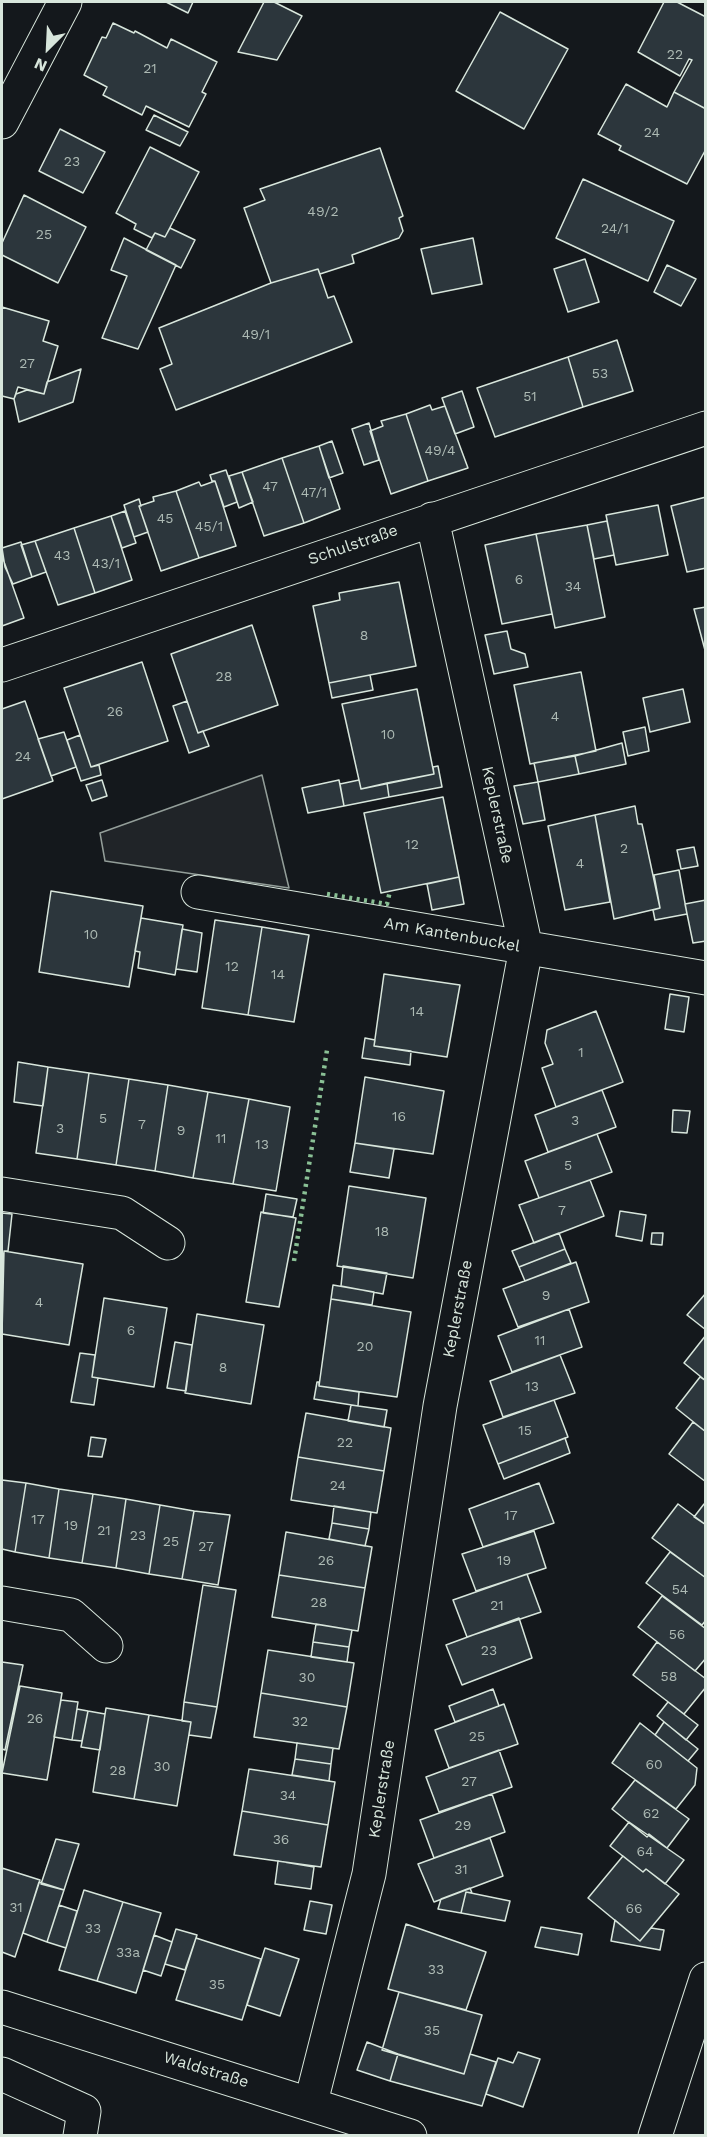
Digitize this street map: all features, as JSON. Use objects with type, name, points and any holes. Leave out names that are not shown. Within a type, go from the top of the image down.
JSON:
[{"type":"street","points":[[2,122],[64,2]]},
{"type":"street","name":"Schulstraße","points":[[2,665],[705,428]]},
{"type":"street","name":"Keplerstraße","points":[[311,2102],[369,1874],[440,1406],[526,948],[432,519]]},
{"type":"street","name":"Am Kantenbuckel","points":[[198,892],[705,978]]},
{"type":"street","points":[[2,1194],[122,1213],[168,1243]]},
{"type":"street","points":[[2,1603],[71,1615],[106,1646]]},
{"type":"street","points":[[655,2136],[705,1979]]},
{"type":"street","name":"Waldstraße","points":[[2,2007],[311,2102],[410,2136]]},
{"type":"street","points":[[2,2074],[84,2111],[80,2136]]},
{"type":"shaded area","points":[[262,775],[289,888],[105,861],[100,833]]},
{"type":"building","points":[[166,2],[193,2],[188,13]]},
{"type":"building","points":[[264,2],[274,2],[302,16],[277,60],[238,52]]},
{"type":"building","points":[[664,2],[677,2],[706,17],[706,109],[674,92],[692,60],[689,59],[680,76],[638,52]]},
{"type":"building","points":[[500,12],[568,49],[524,129],[456,91]]},
{"type":"building","points":[[113,23],[134,33],[135,31],[167,48],[171,39],[217,62],[202,92],[206,94],[189,127],[146,106],[142,115],[103,95],[107,87],[84,75],[102,37],[106,38]]},
{"type":"building","points":[[626,84],[667,107],[674,92],[706,109],[706,149],[687,184],[619,150],[621,146],[598,134]]},
{"type":"building","points":[[154,115],[188,132],[180,146],[146,130]]},
{"type":"building","points":[[60,129],[105,152],[83,193],[39,171]]},
{"type":"building","points":[[150,147],[199,172],[165,237],[155,233],[152,238],[134,229],[136,224],[116,213]]},
{"type":"building","points":[[380,148],[403,216],[399,218],[403,231],[399,238],[352,255],[354,263],[320,274],[318,269],[271,283],[244,208],[265,200],[260,189]]},
{"type":"building","points":[[583,179],[674,221],[648,281],[556,238]]},
{"type":"building","points":[[24,195],[86,227],[58,283],[2,255],[2,243]]},
{"type":"building","points":[[170,228],[195,240],[181,268],[146,250],[155,233],[165,237]]},
{"type":"building","points":[[124,238],[176,265],[138,349],[102,338],[127,276],[111,270]]},
{"type":"building","points":[[473,238],[482,284],[432,294],[421,249]]},
{"type":"building","points":[[585,259],[599,302],[568,312],[554,269]]},
{"type":"building","points":[[667,265],[696,279],[681,306],[654,292]]},
{"type":"building","points":[[318,269],[328,298],[334,296],[352,342],[176,410],[160,369],[172,364],[159,328],[271,283]]},
{"type":"building","points":[[2,307],[49,321],[43,341],[58,346],[44,394],[18,387],[14,399],[2,396]]},
{"type":"building","points":[[617,340],[633,391],[583,407],[568,357]]},
{"type":"building","points":[[568,357],[583,407],[495,437],[477,388]]},
{"type":"building","points":[[81,369],[73,402],[19,422],[14,399],[16,394],[27,390],[44,394],[47,382]]},
{"type":"building","points":[[462,391],[474,427],[455,434],[442,398]]},
{"type":"building","points":[[430,405],[432,410],[445,406],[468,468],[428,481],[406,414]]},
{"type":"building","points":[[406,414],[428,481],[391,494],[370,431],[383,426],[381,421]]},
{"type":"building","points":[[369,423],[379,460],[364,465],[352,429]]},
{"type":"building","points":[[332,441],[343,473],[329,478],[319,446]]},
{"type":"building","points":[[319,446],[340,509],[304,523],[282,458]]},
{"type":"building","points":[[282,458],[304,523],[264,536],[242,472]]},
{"type":"building","points":[[226,470],[237,502],[224,507],[215,481],[212,481],[210,475]]},
{"type":"building","points":[[242,472],[253,502],[239,508],[229,476]]},
{"type":"building","points":[[215,481],[236,546],[199,558],[176,491],[199,482],[201,486]]},
{"type":"building","points":[[176,491],[199,558],[161,571],[139,506],[154,501],[153,497]]},
{"type":"building","points":[[706,497],[706,568],[687,572],[671,506]]},
{"type":"building","points":[[139,499],[141,506],[139,506],[148,532],[134,537],[124,505]]},
{"type":"building","points":[[658,505],[668,555],[616,565],[606,515]]},
{"type":"building","points":[[125,511],[136,543],[122,548],[111,516]]},
{"type":"building","points":[[111,516],[132,580],[95,593],[74,528]]},
{"type":"building","points":[[607,521],[614,555],[594,559],[587,525]]},
{"type":"building","points":[[587,525],[605,617],[555,628],[536,534]]},
{"type":"building","points":[[74,528],[95,593],[58,605],[35,541]]},
{"type":"building","points":[[536,534],[552,614],[502,624],[485,545]]},
{"type":"building","points":[[35,541],[46,572],[32,577],[21,545]]},
{"type":"building","points":[[21,542],[32,577],[13,584],[5,567],[2,548]]},
{"type":"building","points":[[2,556],[24,618],[2,626]]},
{"type":"building","points":[[399,582],[416,666],[329,683],[313,606],[340,600],[339,593]]},
{"type":"building","points":[[706,607],[706,654],[694,609]]},
{"type":"building","points":[[252,625],[278,705],[198,733],[171,654]]},
{"type":"building","points":[[507,631],[511,649],[525,654],[528,667],[494,674],[485,635]]},
{"type":"building","points":[[142,662],[168,741],[91,767],[64,688]]},
{"type":"building","points":[[581,672],[596,751],[530,764],[514,685]]},
{"type":"building","points":[[370,675],[373,690],[332,698],[329,683]]},
{"type":"building","points":[[417,689],[434,774],[361,789],[342,704]]},
{"type":"building","points":[[683,689],[690,722],[650,732],[643,698]]},
{"type":"building","points":[[25,701],[53,781],[2,799],[2,709]]},
{"type":"building","points":[[187,701],[198,733],[203,731],[209,746],[189,753],[173,706]]},
{"type":"building","points":[[645,727],[649,751],[628,756],[623,732]]},
{"type":"building","points":[[64,732],[76,767],[51,776],[38,739]]},
{"type":"building","points":[[80,735],[91,767],[99,765],[101,775],[81,781],[67,740]]},
{"type":"building","points":[[622,743],[626,764],[579,774],[575,756]]},
{"type":"building","points":[[575,756],[579,774],[538,782],[534,763]]},
{"type":"building","points":[[438,766],[442,787],[389,797],[387,783],[434,774],[433,767]]},
{"type":"building","points":[[102,780],[107,796],[92,801],[86,785]]},
{"type":"building","points":[[339,780],[344,806],[308,813],[302,788]]},
{"type":"building","points":[[359,780],[361,789],[387,783],[389,797],[344,806],[340,784]]},
{"type":"building","points":[[538,782],[545,820],[523,824],[514,786]]},
{"type":"building","points":[[443,797],[459,877],[381,893],[364,813]]},
{"type":"building","points":[[635,806],[638,824],[642,824],[660,908],[614,919],[595,815]]},
{"type":"building","points":[[595,815],[610,902],[565,910],[548,826]]},
{"type":"building","points":[[694,847],[698,866],[681,869],[677,850]]},
{"type":"building","points":[[679,870],[687,914],[655,920],[653,910],[660,908],[654,875]]},
{"type":"building","points":[[459,877],[464,904],[432,910],[427,884]]},
{"type":"building","points":[[51,891],[143,906],[129,987],[39,972]]},
{"type":"building","points":[[706,900],[706,941],[693,943],[685,904]]},
{"type":"building","points":[[141,918],[183,925],[175,975],[138,968],[140,952],[135,951]]},
{"type":"building","points":[[215,920],[262,927],[248,1015],[202,1008]]},
{"type":"building","points":[[262,927],[309,935],[294,1022],[248,1015]]},
{"type":"building","points":[[182,929],[202,933],[197,972],[176,969]]},
{"type":"building","points":[[384,974],[460,985],[447,1057],[374,1046]]},
{"type":"building","points":[[670,994],[689,997],[684,1032],[665,1029]]},
{"type":"building","points":[[596,1011],[623,1082],[556,1107],[542,1068],[553,1064],[545,1043],[547,1030]]},
{"type":"building","points":[[365,1038],[375,1040],[374,1046],[411,1051],[410,1065],[362,1058]]},
{"type":"building","points":[[18,1062],[48,1067],[43,1106],[14,1102]]},
{"type":"building","points":[[48,1067],[89,1073],[77,1159],[36,1153]]},
{"type":"building","points":[[89,1073],[129,1079],[116,1165],[77,1159]]},
{"type":"building","points":[[365,1077],[444,1091],[433,1154],[355,1143]]},
{"type":"building","points":[[129,1079],[168,1085],[155,1171],[116,1165]]},
{"type":"building","points":[[168,1085],[208,1092],[193,1178],[155,1171]]},
{"type":"building","points":[[602,1090],[616,1127],[548,1152],[535,1115]]},
{"type":"building","points":[[208,1092],[249,1099],[233,1184],[193,1178]]},
{"type":"building","points":[[249,1099],[290,1107],[276,1191],[233,1184]]},
{"type":"building","points":[[673,1110],[690,1111],[687,1133],[672,1132]]},
{"type":"building","points":[[597,1134],[612,1172],[539,1198],[525,1161]]},
{"type":"building","points":[[355,1143],[394,1149],[389,1178],[350,1172]]},
{"type":"building","points":[[590,1180],[604,1216],[534,1243],[519,1205]]},
{"type":"building","points":[[349,1186],[426,1198],[413,1278],[337,1266]]},
{"type":"building","points":[[266,1194],[297,1199],[293,1217],[263,1213]]},
{"type":"building","points":[[620,1211],[646,1215],[642,1241],[616,1236]]},
{"type":"building","points":[[261,1212],[296,1218],[279,1307],[246,1302]]},
{"type":"building","points":[[2,1213],[12,1214],[8,1251],[4,1251],[2,1270]]},
{"type":"building","points":[[559,1233],[565,1249],[519,1267],[512,1251]]},
{"type":"building","points":[[652,1233],[663,1233],[662,1245],[651,1244]]},
{"type":"building","points":[[565,1249],[571,1263],[525,1281],[519,1267]]},
{"type":"building","points":[[4,1251],[83,1264],[69,1345],[2,1334]]},
{"type":"building","points":[[576,1262],[589,1302],[518,1327],[503,1289]]},
{"type":"building","points":[[343,1266],[387,1273],[383,1294],[341,1286]]},
{"type":"building","points":[[333,1285],[374,1292],[372,1305],[331,1299]]},
{"type":"building","points":[[706,1293],[706,1330],[687,1315]]},
{"type":"building","points":[[104,1298],[167,1308],[154,1387],[92,1377]]},
{"type":"building","points":[[331,1299],[411,1312],[397,1397],[319,1386]]},
{"type":"building","points":[[569,1309],[582,1347],[512,1372],[498,1336]]},
{"type":"building","points":[[197,1314],[264,1325],[251,1404],[185,1393]]},
{"type":"building","points":[[706,1335],[706,1381],[684,1363]]},
{"type":"building","points":[[175,1342],[192,1345],[186,1391],[167,1388]]},
{"type":"building","points":[[80,1353],[95,1355],[92,1377],[98,1378],[94,1405],[71,1402]]},
{"type":"building","points":[[560,1355],[575,1393],[503,1417],[490,1381]]},
{"type":"building","points":[[700,1377],[706,1381],[706,1432],[676,1408]]},
{"type":"building","points":[[317,1382],[319,1386],[359,1392],[358,1406],[314,1399]]},
{"type":"building","points":[[554,1400],[568,1437],[498,1464],[483,1425]]},
{"type":"building","points":[[351,1405],[387,1410],[384,1427],[348,1421]]},
{"type":"building","points":[[306,1413],[391,1428],[384,1471],[298,1457]]},
{"type":"building","points":[[693,1422],[706,1432],[706,1482],[669,1454]]},
{"type":"building","points":[[91,1437],[106,1439],[102,1457],[88,1456]]},
{"type":"building","points":[[565,1438],[570,1453],[504,1479],[498,1464]]},
{"type":"building","points":[[298,1457],[384,1471],[377,1513],[291,1500]]},
{"type":"building","points":[[2,1480],[26,1483],[15,1552],[2,1549]]},
{"type":"building","points":[[26,1483],[59,1489],[49,1558],[15,1552]]},
{"type":"building","points":[[539,1483],[554,1523],[483,1547],[469,1509]]},
{"type":"building","points":[[59,1489],[93,1494],[82,1563],[49,1558]]},
{"type":"building","points":[[93,1494],[126,1499],[116,1568],[82,1563]]},
{"type":"building","points":[[126,1499],[160,1505],[149,1574],[116,1568]]},
{"type":"building","points":[[678,1504],[706,1525],[706,1578],[652,1538]]},
{"type":"building","points":[[704,1504],[706,1505],[706,1525],[694,1517]]},
{"type":"building","points":[[160,1505],[194,1511],[182,1579],[149,1574]]},
{"type":"building","points":[[334,1506],[371,1512],[369,1529],[332,1523]]},
{"type":"building","points":[[194,1511],[230,1515],[218,1585],[182,1579]]},
{"type":"building","points":[[332,1523],[369,1529],[365,1546],[329,1539]]},
{"type":"building","points":[[534,1531],[546,1568],[476,1591],[462,1554]]},
{"type":"building","points":[[286,1532],[372,1547],[365,1588],[279,1575]]},
{"type":"building","points":[[670,1552],[706,1578],[706,1620],[702,1625],[646,1583]]},
{"type":"building","points":[[527,1574],[541,1612],[467,1637],[453,1600]]},
{"type":"building","points":[[279,1575],[365,1588],[358,1631],[272,1617]]},
{"type":"building","points":[[203,1585],[236,1590],[217,1707],[184,1702]]},
{"type":"building","points":[[662,1596],[706,1629],[706,1658],[695,1671],[638,1627]]},
{"type":"building","points":[[519,1618],[532,1658],[462,1685],[446,1645]]},
{"type":"building","points":[[316,1624],[352,1630],[349,1647],[313,1642]]},
{"type":"building","points":[[313,1642],[349,1647],[347,1662],[311,1657]]},
{"type":"building","points":[[657,1642],[706,1679],[706,1687],[684,1714],[633,1675]]},
{"type":"building","points":[[268,1650],[354,1663],[347,1707],[261,1693]]},
{"type":"building","points":[[2,1662],[23,1665],[5,1750],[2,1749]]},
{"type":"building","points":[[20,1686],[62,1693],[47,1780],[2,1773]]},
{"type":"building","points":[[493,1689],[499,1706],[455,1722],[449,1706]]},
{"type":"building","points":[[261,1693],[347,1707],[339,1749],[254,1737]]},
{"type":"building","points":[[61,1700],[78,1702],[72,1740],[54,1737]]},
{"type":"building","points":[[184,1702],[217,1707],[211,1738],[189,1735],[191,1722],[182,1721]]},
{"type":"building","points":[[668,1702],[698,1725],[686,1740],[657,1716]]},
{"type":"building","points":[[504,1704],[518,1744],[449,1768],[435,1730]]},
{"type":"building","points":[[106,1708],[149,1715],[134,1799],[93,1792]]},
{"type":"building","points":[[77,1709],[88,1711],[82,1741],[72,1740]]},
{"type":"building","points":[[88,1711],[105,1714],[100,1750],[81,1747]]},
{"type":"building","points":[[149,1715],[191,1722],[177,1806],[134,1799]]},
{"type":"building","points":[[664,1722],[698,1749],[688,1761],[655,1735]]},
{"type":"building","points":[[640,1723],[697,1768],[695,1785],[676,1809],[612,1763]]},
{"type":"building","points":[[297,1743],[333,1748],[331,1764],[295,1759]]},
{"type":"building","points":[[499,1750],[512,1787],[439,1812],[426,1777]]},
{"type":"building","points":[[295,1759],[331,1764],[329,1781],[292,1775]]},
{"type":"building","points":[[249,1769],[335,1782],[328,1825],[242,1811]]},
{"type":"building","points":[[635,1780],[689,1819],[667,1848],[649,1834],[647,1837],[612,1809]]},
{"type":"building","points":[[492,1794],[505,1832],[434,1858],[420,1820]]},
{"type":"building","points":[[242,1811],[328,1825],[321,1867],[234,1855]]},
{"type":"building","points":[[629,1822],[684,1860],[665,1884],[646,1869],[643,1872],[610,1846]]},
{"type":"building","points":[[490,1838],[503,1876],[434,1902],[418,1864]]},
{"type":"building","points":[[56,1839],[79,1844],[64,1890],[41,1884]]},
{"type":"building","points":[[623,1856],[643,1872],[646,1869],[679,1894],[640,1941],[588,1898]]},
{"type":"building","points":[[278,1861],[314,1867],[311,1889],[275,1884]]},
{"type":"building","points":[[2,1868],[40,1880],[15,1957],[2,1952]]},
{"type":"building","points":[[39,1882],[64,1890],[47,1942],[23,1933]]},
{"type":"building","points":[[470,1888],[472,1893],[466,1892],[461,1913],[438,1909],[441,1899]]},
{"type":"building","points":[[84,1890],[123,1902],[97,1981],[59,1970]]},
{"type":"building","points":[[466,1892],[510,1901],[505,1921],[461,1913]]},
{"type":"building","points":[[310,1901],[332,1905],[326,1934],[304,1930]]},
{"type":"building","points":[[123,1902],[161,1913],[136,1993],[97,1981]]},
{"type":"building","points":[[59,1905],[77,1911],[66,1948],[47,1942]]},
{"type":"building","points":[[615,1920],[640,1941],[651,1928],[664,1930],[660,1950],[611,1941]]},
{"type":"building","points":[[406,1924],[486,1952],[466,2010],[388,1989]]},
{"type":"building","points":[[541,1927],[582,1934],[578,1955],[535,1947]]},
{"type":"building","points":[[176,1929],[197,1935],[185,1970],[165,1964]]},
{"type":"building","points":[[154,1935],[172,1942],[161,1976],[143,1970]]},
{"type":"building","points":[[196,1938],[261,1959],[242,2020],[176,2000]]},
{"type":"building","points":[[265,1948],[299,1959],[280,2016],[247,2005]]},
{"type":"building","points":[[399,1992],[482,2015],[464,2074],[382,2050]]},
{"type":"building","points":[[367,2042],[398,2054],[390,2081],[357,2070]]},
{"type":"building","points":[[518,2052],[540,2059],[523,2107],[486,2094],[498,2058],[513,2063]]},
{"type":"building","points":[[398,2054],[464,2074],[470,2054],[496,2062],[482,2106],[390,2081]]},
{"type":"hedge","points":[[327,894],[387,904],[390,891]]},
{"type":"hedge","points":[[294,1261],[327,1050]]}]
